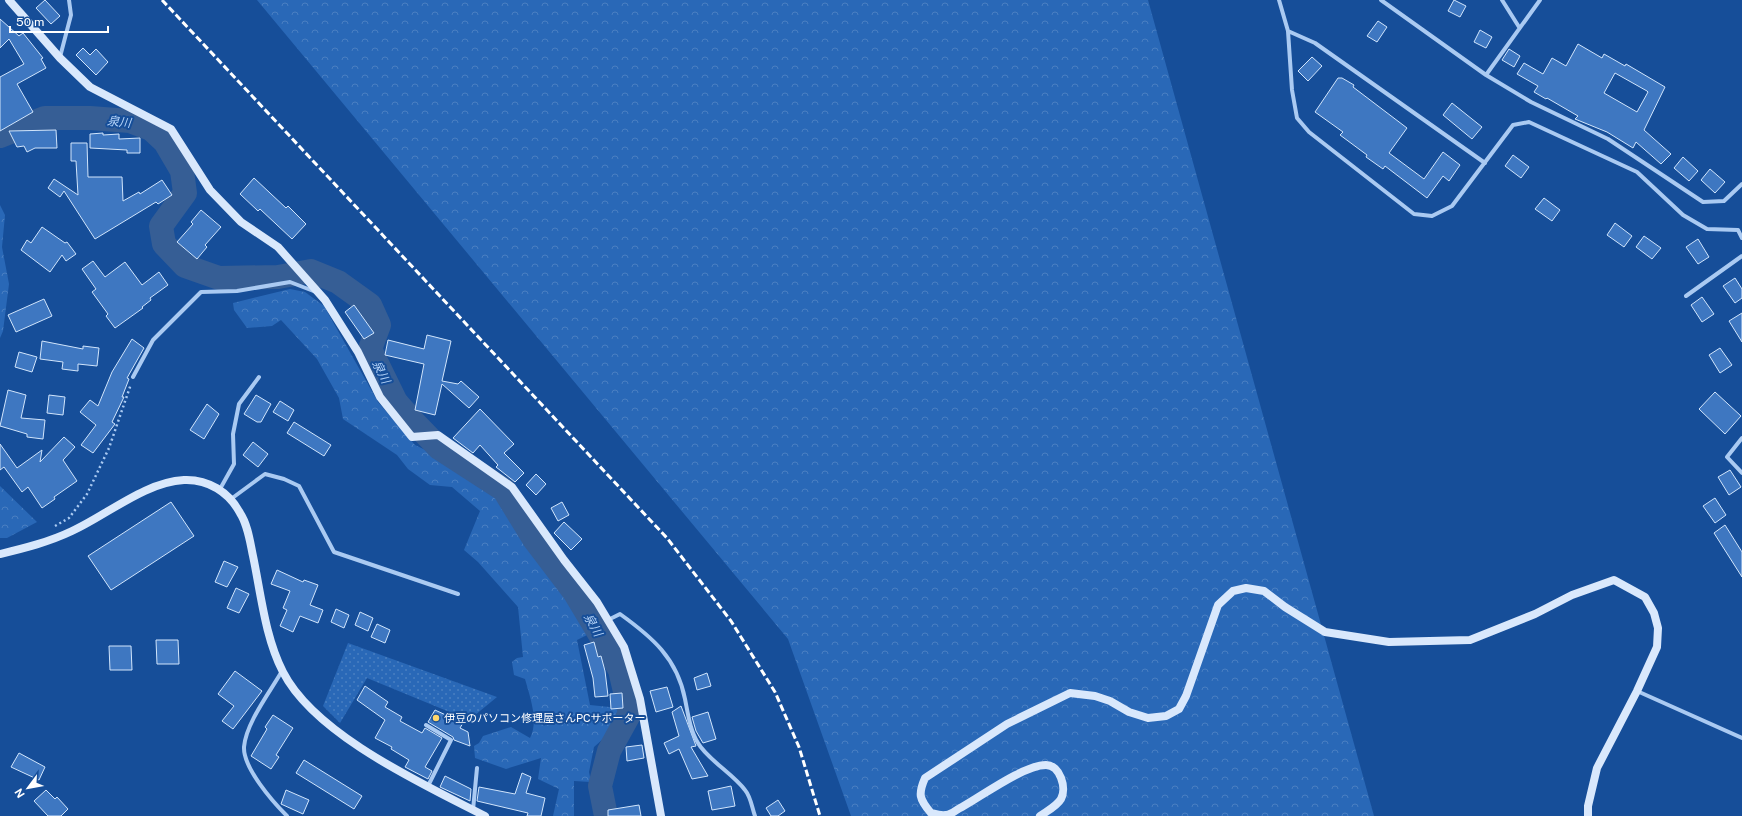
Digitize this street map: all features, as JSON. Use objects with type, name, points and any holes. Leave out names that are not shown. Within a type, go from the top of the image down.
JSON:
[{"type":"street","points":[[9,0],[60,58],[90,87],[171,129],[210,190],[241,222],[278,247],[309,279],[321,294],[358,352],[380,397],[412,437],[438,435],[512,487],[564,560],[597,602],[624,647],[640,699],[661,816]]},
{"type":"street","points":[[60,58],[71,15],[69,0]]},
{"type":"street","points":[[1279,0],[1288,31],[1292,90],[1297,118],[1309,132],[1414,214],[1432,216],[1452,206],[1513,125],[1529,122],[1637,172],[1683,215],[1707,229],[1738,230],[1742,238]]},
{"type":"street","points":[[1381,0],[1486,75],[1531,102],[1608,139],[1703,202],[1724,201],[1740,189],[1742,184]]},
{"type":"street","points":[[1502,0],[1519,27]]},
{"type":"street","points":[[1486,75],[1519,27],[1540,0]]},
{"type":"street","points":[[1288,31],[1315,43],[1485,163]]},
{"type":"street","points":[[1686,296],[1742,256]]},
{"type":"street","points":[[133,377],[153,340],[201,292],[237,291],[290,282],[321,294]]},
{"type":"street","points":[[220,489],[234,464],[233,434],[239,404],[259,377]]},
{"type":"street","points":[[1742,438],[1727,457],[1742,473]]},
{"type":"street","points":[[231,499],[265,474],[284,479],[299,486],[334,552],[458,594]]},
{"type":"street","points":[[0,554],[36,545],[72,531],[153,487],[170,482],[185,480],[203,483],[220,489],[231,499],[241,514],[248,536],[272,645],[292,688],[324,721],[346,738],[428,786],[485,816]]},
{"type":"street","points":[[1040,816],[1053,808],[1061,798],[1064,787],[1062,779],[1056,769],[1047,765],[1036,767],[1013,776],[946,815],[930,813],[923,803],[919,790],[925,778],[995,732],[1070,693],[1095,696],[1110,701],[1129,712],[1148,718],[1166,716],[1179,709],[1186,696],[1218,605],[1233,592],[1246,588],[1264,591],[1285,607],[1325,632],[1389,642],[1470,640],[1535,614],[1572,595],[1614,580],[1645,597],[1654,613],[1658,628],[1657,647],[1637,691],[1597,768],[1588,806],[1588,816]]},
{"type":"street","points":[[608,620],[620,614],[649,635],[666,655],[676,673],[698,743],[747,792],[755,816]]},
{"type":"street","points":[[283,671],[253,718],[244,748],[248,764],[265,791],[287,816]]},
{"type":"street","points":[[1637,691],[1742,738]]},
{"type":"street","points":[[426,725],[451,740],[428,786]]},
{"type":"street","points":[[473,810],[477,768]]},
{"type":"path","points":[[52,528],[70,518],[87,494],[109,448],[133,377]]},
{"type":"green space","points":[[257,0],[1148,0],[1374,816],[851,816],[788,639]]},
{"type":"green space","points":[[0,205],[5,215],[2,247],[9,284],[3,331],[0,338]]},
{"type":"green space","points":[[290,289],[305,292],[324,306],[378,402],[415,445],[461,467],[500,493],[593,632],[577,640],[590,705],[619,708],[613,730],[594,747],[589,772],[591,782],[574,781],[574,816],[553,816],[559,789],[538,779],[541,758],[506,769],[475,758],[474,746],[479,743],[483,736],[511,727],[530,738],[534,724],[533,709],[525,679],[514,675],[512,662],[517,658],[523,657],[518,607],[478,562],[464,550],[480,511],[452,487],[430,485],[408,469],[397,455],[343,419],[339,398],[317,359],[281,320],[272,326],[247,328],[234,310],[233,303]]},
{"type":"green space","points":[[0,486],[37,522],[7,538],[0,538]]},
{"type":"green space","points":[[348,643],[497,697],[469,720],[367,678],[340,723],[323,706]]},
{"type":"building","points":[[45,0],[60,16],[51,24],[36,8]]},
{"type":"building","points":[[1454,0],[1466,6],[1460,17],[1448,11]]},
{"type":"building","points":[[0,19],[19,36],[23,33],[43,58],[41,59],[46,68],[17,84],[33,112],[0,131],[0,77],[24,64],[9,39],[0,48]]},
{"type":"building","points":[[1378,21],[1387,27],[1377,42],[1367,36]]},
{"type":"building","points":[[1480,30],[1492,37],[1486,48],[1474,42]]},
{"type":"building","points":[[1578,44],[1602,58],[1604,54],[1625,66],[1626,64],[1665,87],[1644,130],[1671,154],[1661,164],[1636,142],[1633,148],[1607,132],[1575,119],[1578,116],[1534,92],[1538,86],[1517,74],[1524,63],[1543,74],[1552,58],[1566,66]],"holes":[[[1615,73],[1648,92],[1637,112],[1604,93]]]},
{"type":"building","points":[[83,48],[90,55],[96,49],[108,62],[96,75],[76,55]]},
{"type":"building","points":[[1509,49],[1520,56],[1514,67],[1502,60]]},
{"type":"building","points":[[1312,57],[1322,66],[1308,81],[1298,71]]},
{"type":"building","points":[[1338,78],[1342,78],[1354,85],[1353,87],[1407,128],[1389,153],[1424,179],[1443,152],[1460,165],[1449,181],[1443,176],[1427,198],[1385,166],[1383,169],[1366,157],[1367,155],[1340,135],[1343,132],[1315,112]]},
{"type":"building","points":[[1452,103],[1482,127],[1472,139],[1443,115]]},
{"type":"building","points":[[56,130],[57,148],[35,148],[27,152],[24,146],[17,147],[9,131]]},
{"type":"building","points":[[103,133],[103,135],[119,134],[119,139],[140,138],[140,153],[127,153],[127,150],[90,148],[90,134]]},
{"type":"building","points":[[71,143],[87,143],[88,177],[122,177],[123,201],[139,192],[140,194],[162,180],[172,195],[158,204],[156,202],[95,239],[64,191],[60,197],[48,188],[54,179],[78,195],[76,161],[71,161]]},
{"type":"building","points":[[1513,155],[1529,167],[1521,178],[1505,166]]},
{"type":"building","points":[[1683,157],[1698,171],[1689,181],[1674,168]]},
{"type":"building","points":[[1710,169],[1725,182],[1715,193],[1701,180]]},
{"type":"building","points":[[254,178],[286,208],[288,206],[306,224],[292,239],[260,209],[258,211],[240,194]]},
{"type":"building","points":[[1544,198],[1560,210],[1552,221],[1535,209]]},
{"type":"building","points":[[201,210],[221,227],[205,245],[207,247],[197,259],[177,242],[193,224],[191,222]]},
{"type":"building","points":[[1615,223],[1632,236],[1624,247],[1607,235]]},
{"type":"building","points":[[42,227],[65,243],[67,242],[76,254],[66,261],[62,255],[50,272],[21,250],[27,240],[31,243]]},
{"type":"building","points":[[1644,236],[1661,248],[1652,259],[1636,247]]},
{"type":"building","points":[[1698,239],[1709,257],[1698,264],[1686,247]]},
{"type":"building","points":[[93,261],[105,277],[125,262],[142,285],[159,272],[168,285],[150,298],[151,300],[142,307],[143,308],[115,328],[106,316],[108,314],[92,292],[96,289],[82,269]]},
{"type":"building","points":[[1735,278],[1742,289],[1742,298],[1735,303],[1723,286]]},
{"type":"building","points":[[1702,297],[1714,314],[1702,322],[1691,305]]},
{"type":"building","points":[[44,299],[52,316],[16,332],[8,315]]},
{"type":"building","points":[[354,305],[374,333],[364,339],[345,312]]},
{"type":"building","points":[[1742,313],[1742,342],[1729,321]]},
{"type":"building","points":[[427,335],[451,341],[442,381],[458,384],[461,381],[479,397],[469,408],[442,384],[435,415],[415,410],[424,364],[385,355],[388,340],[424,349]]},
{"type":"building","points":[[132,339],[144,348],[127,378],[129,379],[122,397],[124,397],[112,422],[115,424],[93,453],[81,445],[96,425],[80,412],[90,400],[98,406],[112,372]]},
{"type":"building","points":[[42,341],[83,349],[83,346],[99,348],[97,366],[78,364],[78,371],[62,369],[63,362],[40,359]]},
{"type":"building","points":[[1720,348],[1732,365],[1720,373],[1709,355]]},
{"type":"building","points":[[19,352],[37,357],[32,372],[15,367]]},
{"type":"building","points":[[8,390],[26,395],[21,418],[45,420],[43,439],[27,437],[27,434],[0,426]]},
{"type":"building","points":[[1715,392],[1741,416],[1725,434],[1699,409]]},
{"type":"building","points":[[49,395],[65,397],[63,415],[47,413]]},
{"type":"building","points":[[256,395],[271,404],[261,422],[257,422],[244,414]]},
{"type":"building","points":[[280,401],[294,410],[288,421],[273,412]]},
{"type":"building","points":[[207,404],[219,414],[204,439],[190,430]]},
{"type":"building","points":[[480,409],[514,444],[504,453],[524,473],[515,482],[496,467],[498,465],[480,445],[473,453],[453,438]]},
{"type":"building","points":[[294,422],[331,445],[324,456],[287,433]]},
{"type":"building","points":[[64,437],[75,447],[63,460],[77,481],[54,497],[55,499],[42,508],[28,487],[22,492],[4,467],[0,470],[0,444],[17,468],[42,450],[40,462]]},
{"type":"building","points":[[253,442],[268,454],[258,467],[243,455]]},
{"type":"building","points":[[1730,470],[1741,487],[1729,495],[1718,477]]},
{"type":"building","points":[[536,474],[546,484],[536,495],[526,485]]},
{"type":"building","points":[[1715,498],[1726,515],[1715,523],[1703,506]]},
{"type":"building","points":[[171,502],[194,536],[111,590],[88,556]]},
{"type":"building","points":[[562,502],[569,515],[558,521],[551,508]]},
{"type":"building","points":[[564,522],[582,539],[571,550],[554,533]]},
{"type":"building","points":[[1725,525],[1742,552],[1742,577],[1714,533]]},
{"type":"building","points":[[224,561],[238,567],[227,587],[215,582]]},
{"type":"building","points":[[277,570],[303,582],[304,580],[318,585],[310,605],[323,610],[318,623],[300,616],[293,632],[280,626],[287,610],[283,608],[290,591],[271,584]]},
{"type":"building","points":[[236,588],[249,594],[239,613],[227,608]]},
{"type":"building","points":[[336,609],[349,615],[344,628],[331,622]]},
{"type":"building","points":[[360,612],[373,618],[368,631],[355,625]]},
{"type":"building","points":[[377,624],[390,630],[385,643],[371,637]]},
{"type":"building","points":[[156,640],[178,640],[179,664],[157,664]]},
{"type":"building","points":[[594,642],[598,657],[601,656],[605,671],[608,696],[595,697],[593,678],[584,645]]},
{"type":"building","points":[[109,646],[131,646],[132,670],[110,670]]},
{"type":"building","points":[[235,671],[262,691],[233,729],[222,721],[234,706],[218,694]]},
{"type":"building","points":[[707,673],[711,686],[697,690],[694,678]]},
{"type":"building","points":[[365,686],[388,702],[385,707],[402,717],[400,721],[422,733],[425,728],[442,738],[425,767],[432,771],[428,779],[405,767],[409,760],[391,749],[392,747],[375,738],[385,720],[357,700]]},
{"type":"building","points":[[667,687],[673,707],[656,712],[650,691]]},
{"type":"building","points":[[622,693],[623,708],[611,709],[610,694]]},
{"type":"building","points":[[681,706],[696,746],[691,747],[708,776],[692,779],[679,749],[669,754],[664,743],[679,736],[672,712]]},
{"type":"building","points":[[435,710],[463,723],[460,728],[468,732],[470,746],[454,740],[453,737],[428,722]]},
{"type":"building","points":[[708,712],[716,739],[703,743],[696,731],[692,717]]},
{"type":"building","points":[[273,715],[293,728],[276,755],[279,757],[271,769],[251,756],[267,729],[265,727]]},
{"type":"building","points":[[642,745],[644,758],[627,761],[626,747]]},
{"type":"building","points":[[19,753],[45,767],[39,780],[11,767]]},
{"type":"building","points":[[304,760],[362,796],[354,809],[296,773]]},
{"type":"building","points":[[522,773],[531,777],[526,793],[545,798],[541,816],[527,816],[528,813],[477,801],[479,787],[515,794]]},
{"type":"building","points":[[445,776],[471,789],[470,801],[440,787]]},
{"type":"building","points":[[731,786],[735,806],[712,810],[708,791]]},
{"type":"building","points":[[46,790],[55,799],[57,797],[68,809],[61,816],[48,816],[34,801]]},
{"type":"building","points":[[286,790],[309,800],[303,814],[281,804]]},
{"type":"building","points":[[778,800],[785,811],[778,816],[771,816],[766,808]]},
{"type":"building","points":[[639,805],[641,816],[608,816],[608,810]]},
{"type":"waterway","name":"泉川","points":[[0,136],[45,118],[90,118],[130,121],[151,129],[165,142],[182,171],[185,193],[161,226],[164,244],[185,266],[219,278],[278,277],[311,271],[338,282],[370,305],[379,325],[370,349],[396,402],[439,448],[504,490],[534,539],[575,593],[620,670],[630,713],[609,751],[600,786],[606,816]]},
{"type":"railway","points":[[162,0],[667,538],[731,621],[775,692],[799,747],[820,816]]},
{"type":"place","name":"伊豆のパソコン修理屋さんPCサポーター","points":[[436,718]]}]
